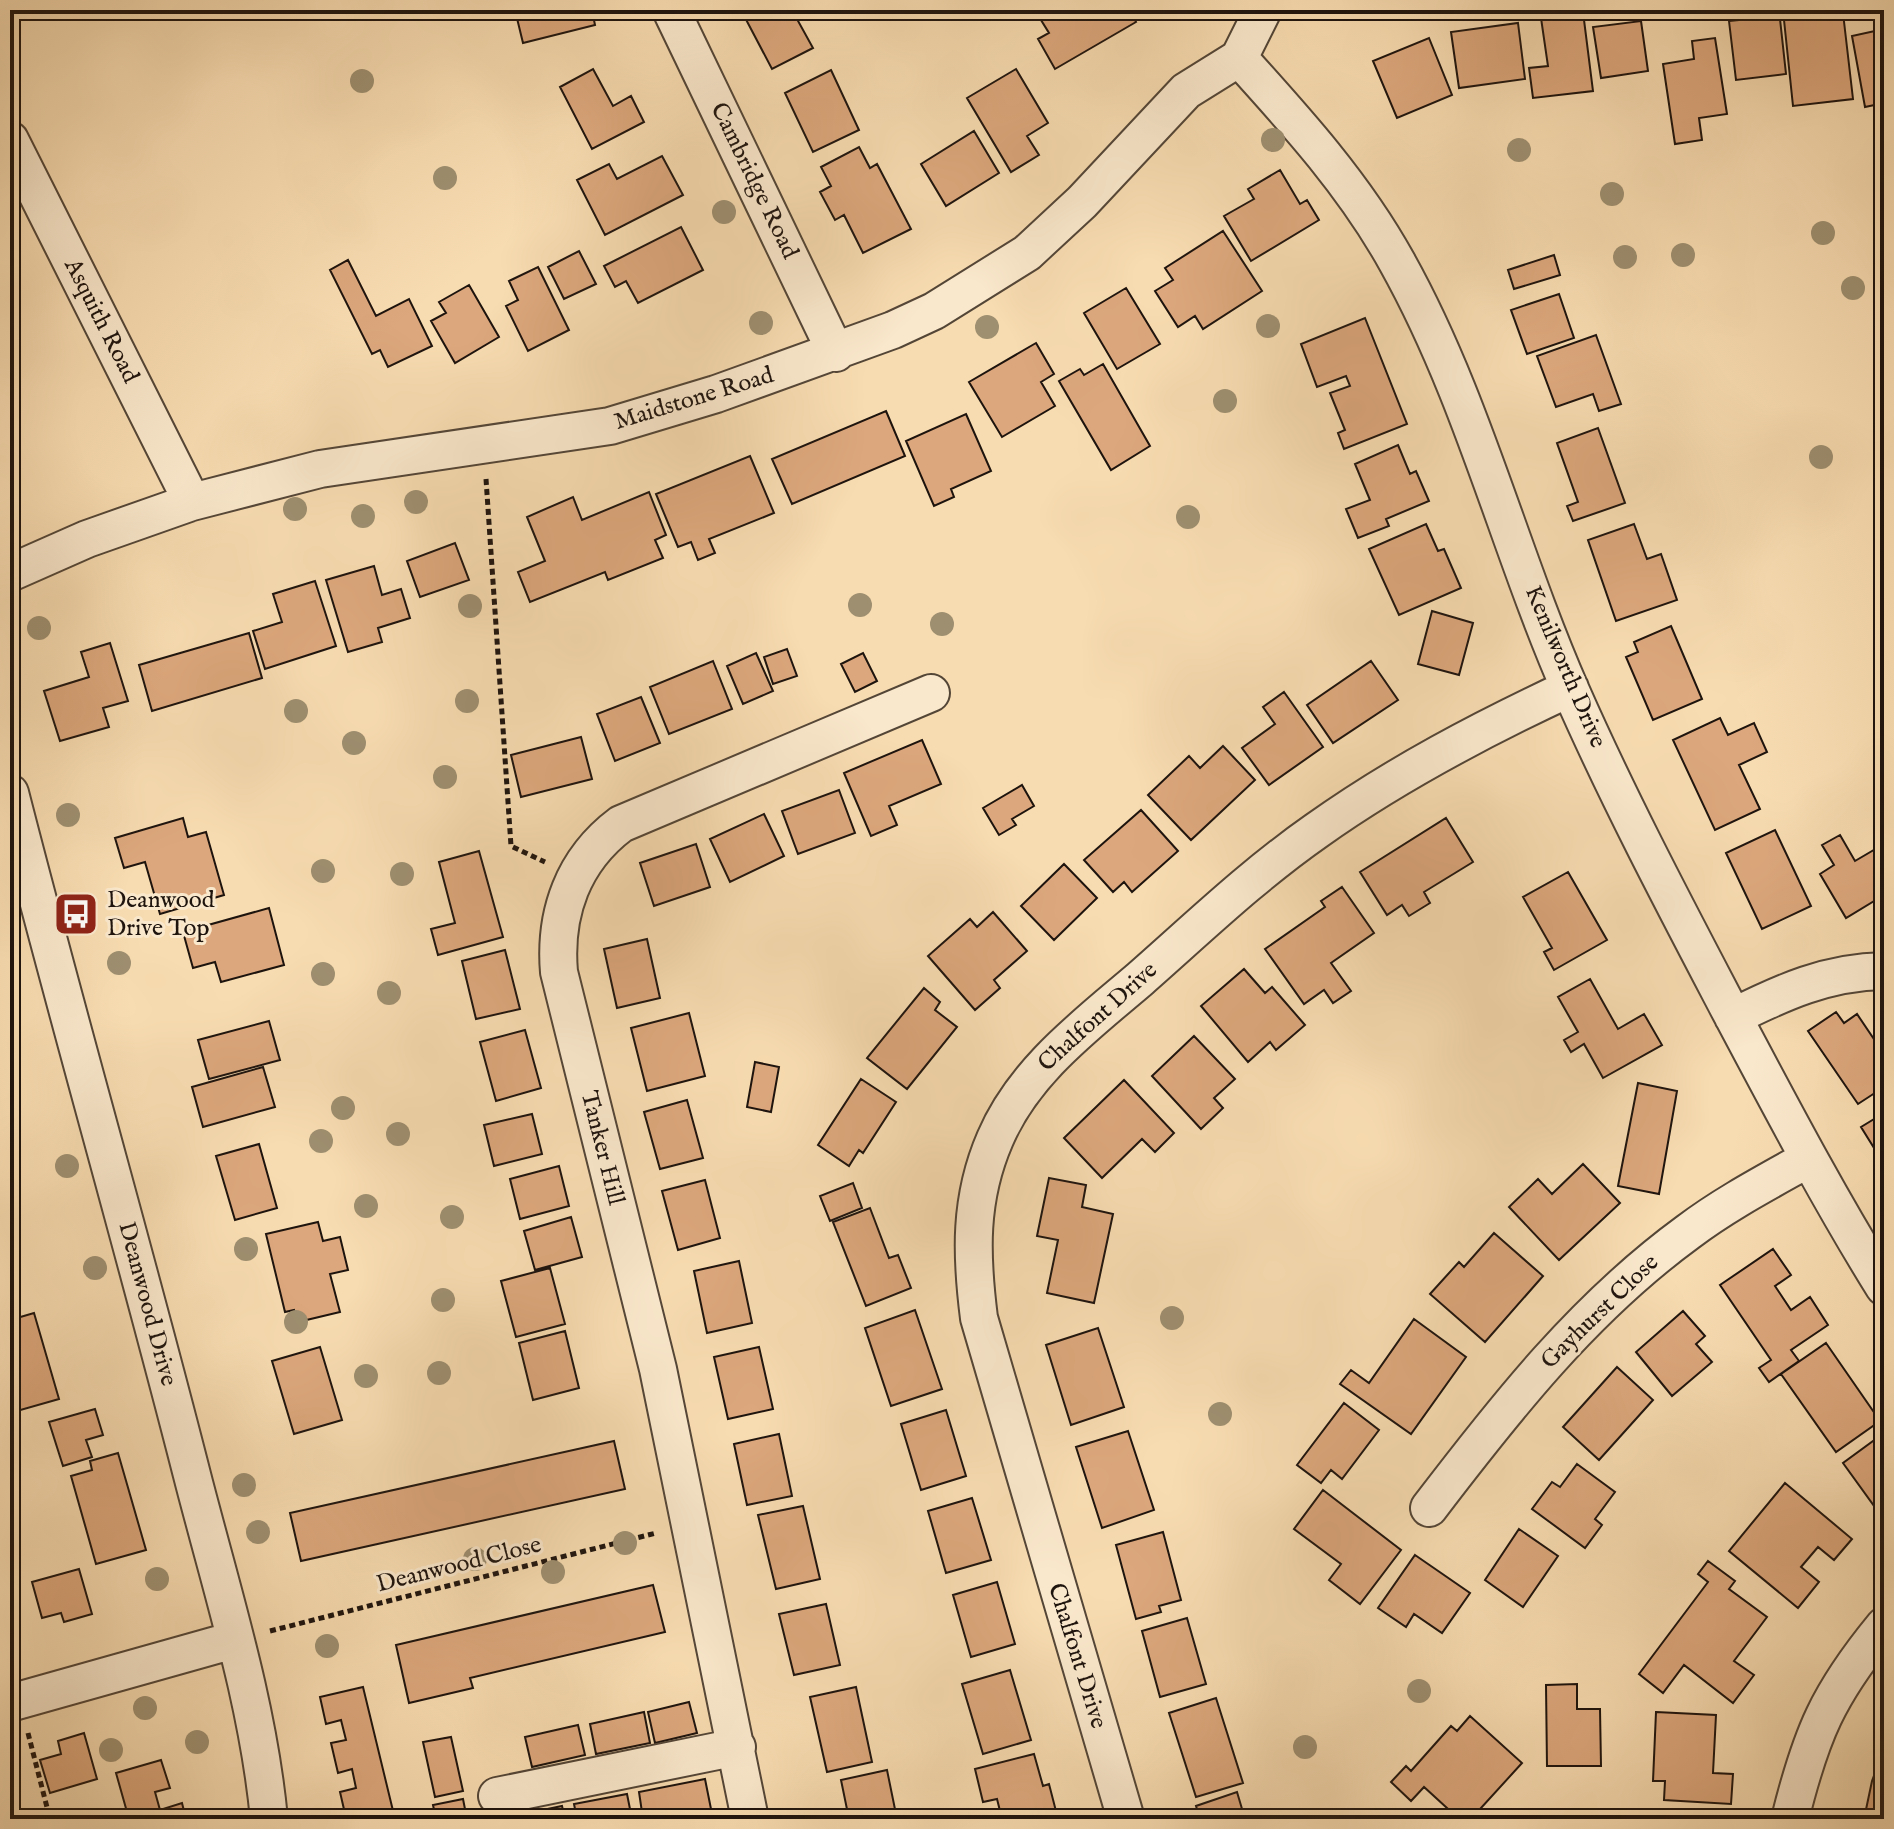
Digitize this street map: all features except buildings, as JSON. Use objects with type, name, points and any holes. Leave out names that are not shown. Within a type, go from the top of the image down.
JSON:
[{"type":"street","name":"Cambridge Road","points":[[671,10],[836,353]]},
{"type":"street","points":[[1239,58],[1263,10]]},
{"type":"street","name":"Maidstone Road","points":[[10,573],[87,539],[192,502],[320,469],[610,426],[836,353],[934,311],[1027,253],[1082,202],[1186,91],[1239,58]]},
{"type":"street","name":"Kenilworth Drive","points":[[1239,58],[1290,112],[1354,192],[1398,263],[1447,365],[1570,688],[1640,837],[1808,1159],[1884,1287]]},
{"type":"street","name":"Asquith Road","points":[[10,140],[192,502]]},
{"type":"street","name":"Chalfont Drive","points":[[1126,1819],[979,1318],[972,1232],[981,1173],[996,1136],[1038,1070],[1239,892],[1316,830],[1415,767],[1570,688]]},
{"type":"street","name":"Tanker Hill","points":[[750,1819],[658,1369],[559,972],[560,923],[575,875],[601,839],[635,817],[931,693]]},
{"type":"street","name":"Deanwood Drive","points":[[10,793],[143,1285],[234,1640],[261,1764],[269,1819]]},
{"type":"street","points":[[1733,1017],[1788,990],[1828,976],[1884,971]]},
{"type":"street","name":"Gayhurst Close","points":[[1429,1508],[1521,1390],[1601,1304],[1688,1232],[1808,1159]]},
{"type":"street","points":[[1790,1819],[1806,1752],[1823,1713],[1884,1626]]},
{"type":"street","points":[[16,1699],[234,1640]]},
{"type":"street","points":[[497,1796],[737,1747]]},
{"type":"path","points":[[483,446],[511,846],[575,875]]},
{"type":"path","name":"Deanwood Close","points":[[234,1640],[692,1524]]},
{"type":"path","points":[[16,1699],[39,1719],[27,1733],[50,1819]]},
{"type":"place","name":"Deanwood Drive Top","points":[[76,914]]}]
